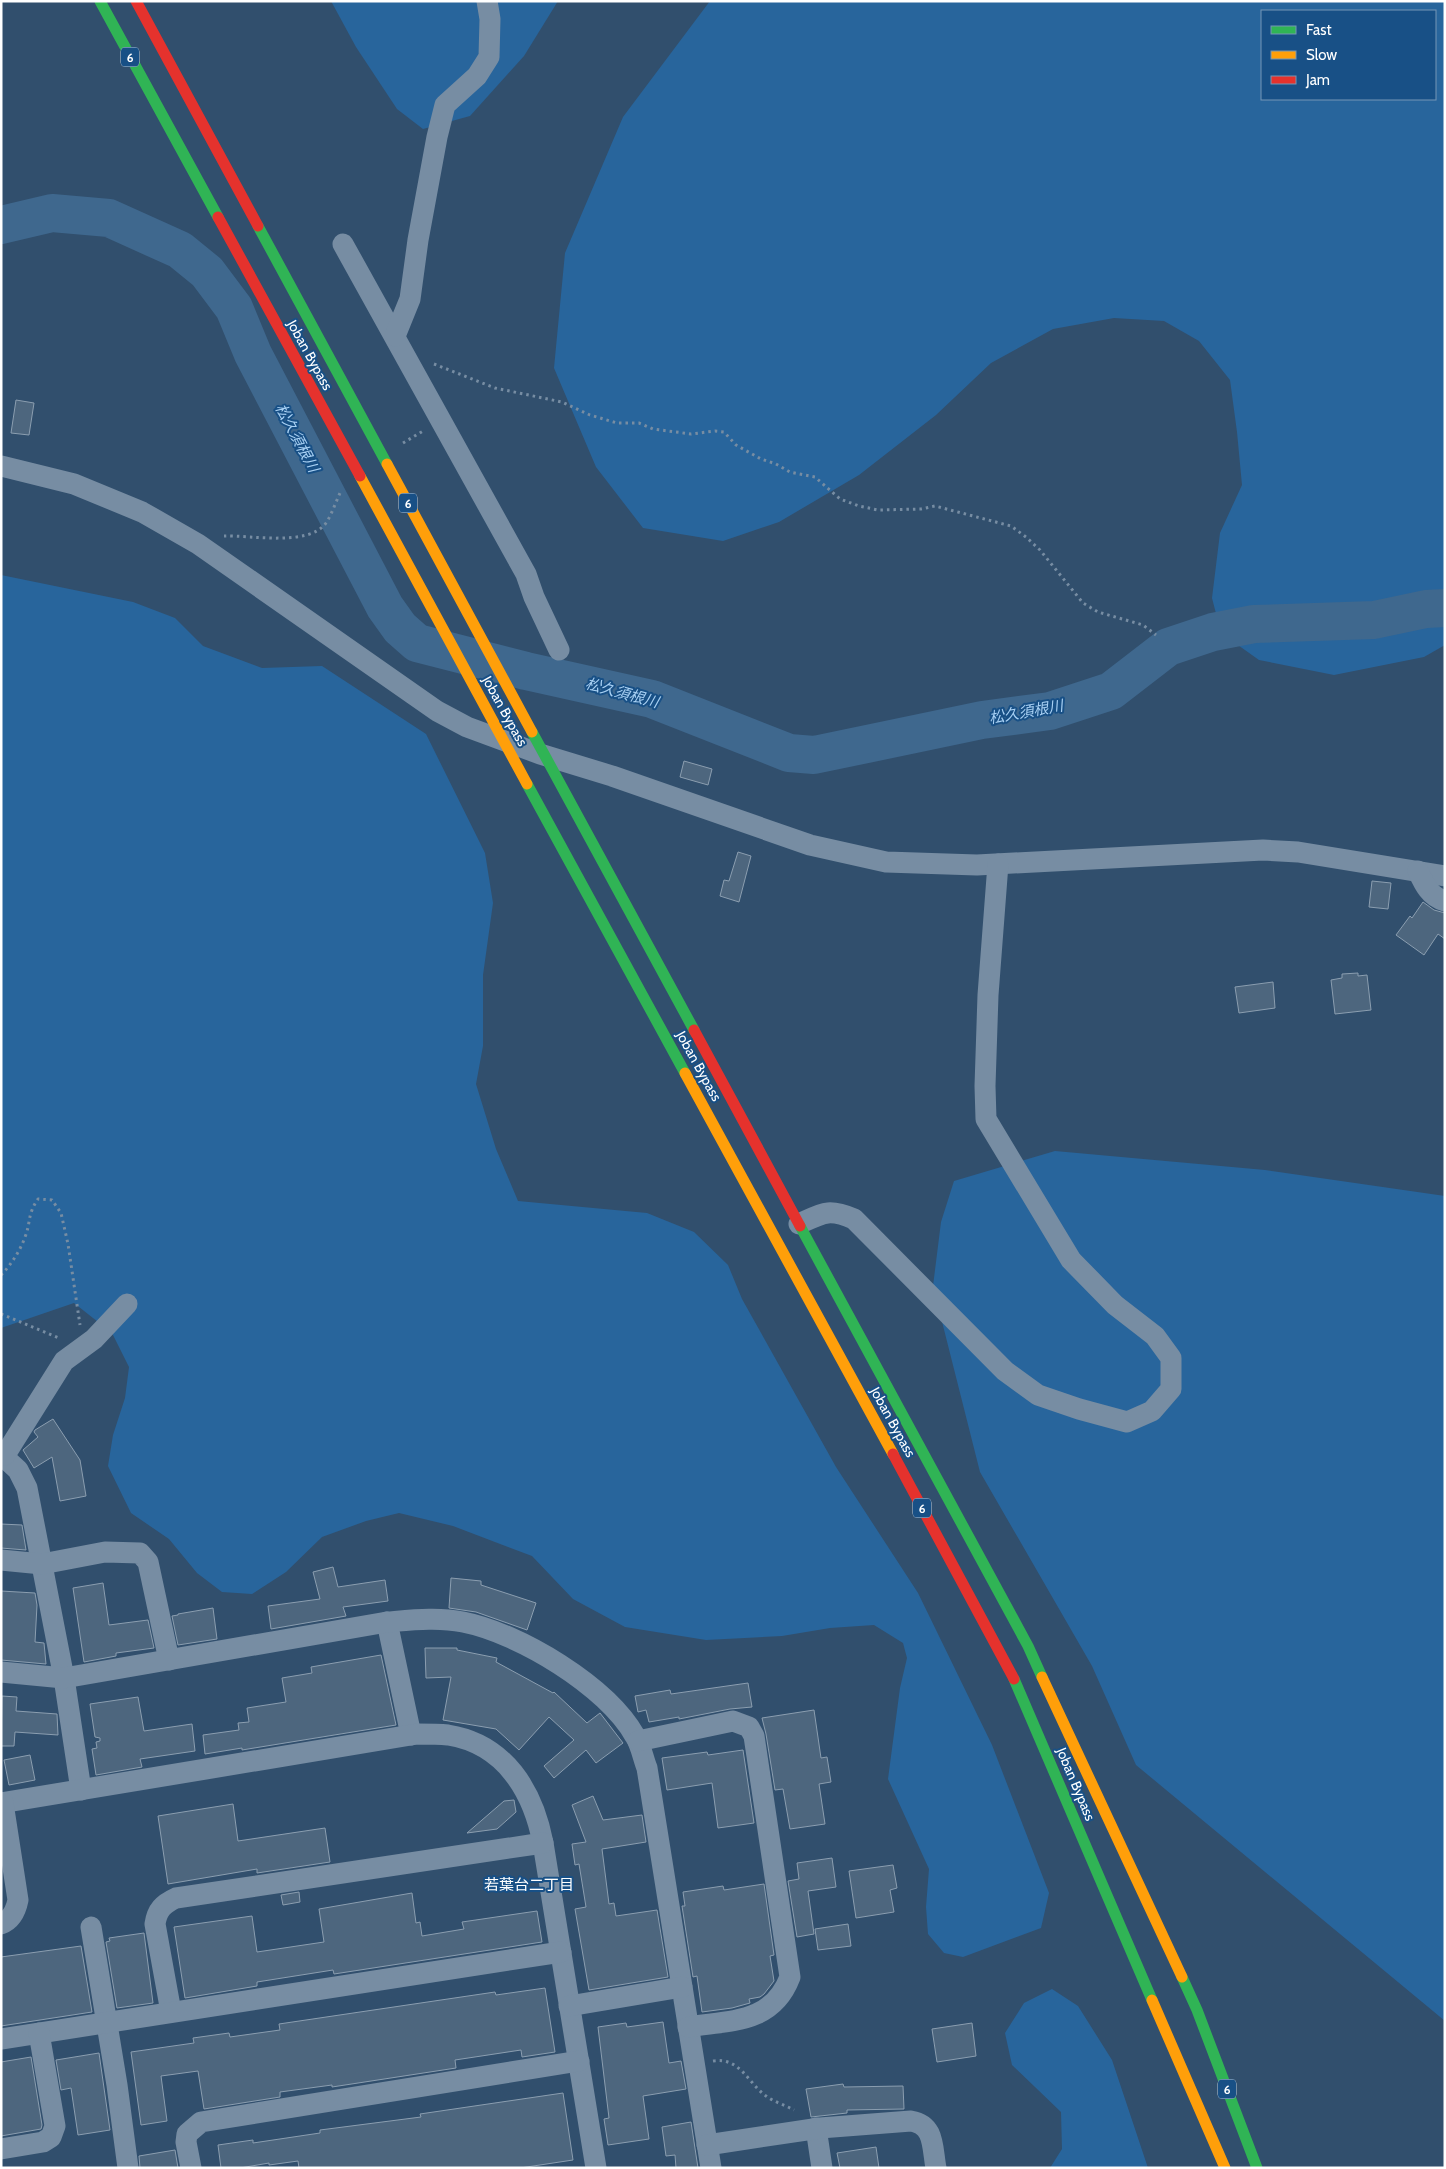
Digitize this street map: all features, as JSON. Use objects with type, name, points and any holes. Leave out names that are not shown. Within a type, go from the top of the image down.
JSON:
[{"type":"highway","name":"Joban Bypass","points":[[100,1],[1009,1666],[1225,2168]]},
{"type":"highway","name":"Joban Bypass","points":[[136,1],[1028,1646],[1197,2010],[1257,2168]]},
{"type":"highway","points":[[1200,2112],[1212,2168]]},
{"type":"street","points":[[394,336],[410,298],[437,136],[445,105],[477,76],[489,57],[490,19],[487,1]]},
{"type":"street","points":[[344,244],[526,574],[534,597],[559,650]]},
{"type":"street","points":[[1,466],[74,484],[142,512],[203,547],[437,711],[467,727],[540,754],[612,776],[810,845],[886,862],[998,864],[1263,850],[1307,854],[1445,876]]},
{"type":"street","points":[[799,1224],[825,1212],[838,1212],[854,1220],[1005,1371],[1038,1395],[1079,1410],[1127,1422],[1152,1411],[1171,1389],[1171,1358],[1154,1336],[1115,1305],[1071,1260],[986,1119],[985,1086],[988,996],[998,864]]},
{"type":"street","points":[[1418,871],[1427,888],[1438,899],[1445,901]]},
{"type":"street","points":[[80,1790],[64,1678],[27,1488],[18,1470],[6,1460],[3,1454],[64,1361],[94,1338],[127,1304]]},
{"type":"street","points":[[1,1560],[42,1564],[105,1552],[140,1553],[148,1562],[169,1660]]},
{"type":"street","points":[[1,1672],[64,1678],[387,1622],[444,1620],[462,1622],[502,1634],[536,1650],[564,1667],[621,1715],[638,1741],[647,1768],[711,2168]]},
{"type":"street","points":[[387,1622],[411,1735]]},
{"type":"street","points":[[638,1741],[733,1721],[749,1727],[754,1736],[790,1977],[786,1989],[773,2004],[757,2015],[688,2027]]},
{"type":"street","points":[[1,1924],[6,1923],[16,1912],[18,1900],[2,1803],[411,1735],[448,1735],[483,1747],[500,1758],[512,1771],[529,1795],[536,1811],[543,1843],[596,2168]]},
{"type":"street","points":[[171,2012],[155,1924],[157,1913],[164,1904],[176,1898],[543,1843]]},
{"type":"street","points":[[91,1927],[118,2085],[128,2168]]},
{"type":"street","points":[[1,2039],[561,1952]]},
{"type":"street","points":[[570,2006],[682,1987]]},
{"type":"street","points":[[1,2149],[43,2142],[51,2137],[55,2126],[39,2033]]},
{"type":"street","points":[[191,2168],[186,2142],[187,2134],[201,2122],[579,2061]]},
{"type":"street","points":[[707,2145],[809,2129],[911,2121],[922,2123],[929,2130],[936,2168]]},
{"type":"street","points":[[809,2129],[822,2168]]},
{"type":"path","points":[[408,360],[439,365],[495,388],[562,402],[590,415],[617,423],[639,423],[653,429],[691,434],[715,431],[724,432],[736,445],[761,459],[776,464],[790,472],[815,477],[840,499],[859,506],[878,510],[935,506],[1011,526],[1040,550],[1083,603],[1098,612],[1143,625],[1156,635]]},
{"type":"path","points":[[400,444],[441,420]]},
{"type":"path","points":[[203,547],[218,536],[275,539],[297,537],[314,532],[325,524],[342,490]]},
{"type":"path","points":[[1,1276],[16,1256],[26,1236],[30,1210],[38,1199],[52,1200],[61,1213],[68,1244],[83,1347]]},
{"type":"path","points":[[1,1314],[83,1347]]},
{"type":"path","points":[[694,2064],[718,2060],[727,2061],[741,2069],[769,2098],[796,2111],[809,2129]]},
{"type":"shaded area","points":[[331,1],[558,1],[524,56],[470,116],[423,129],[397,109],[356,47]]},
{"type":"shaded area","points":[[710,1],[1445,1],[1445,645],[1424,657],[1334,675],[1259,660],[1221,633],[1212,598],[1220,533],[1242,485],[1230,380],[1199,341],[1164,321],[1114,318],[1053,329],[991,363],[936,415],[859,475],[779,522],[723,541],[643,528],[596,467],[554,368],[565,253],[623,117]]},
{"type":"shaded area","points":[[1,575],[133,602],[175,618],[203,646],[262,668],[322,666],[426,734],[485,853],[493,903],[483,975],[483,1046],[476,1084],[496,1149],[518,1201],[647,1213],[694,1232],[728,1265],[742,1299],[836,1467],[918,1593],[992,1745],[1049,1893],[1041,1928],[963,1957],[944,1953],[928,1934],[926,1907],[929,1869],[888,1779],[900,1688],[907,1658],[903,1643],[874,1625],[830,1628],[782,1636],[706,1640],[625,1627],[573,1599],[532,1556],[453,1526],[399,1513],[366,1521],[322,1537],[286,1572],[252,1594],[222,1592],[197,1573],[169,1539],[131,1513],[108,1466],[113,1435],[125,1398],[129,1367],[112,1333],[74,1303],[1,1328]]},
{"type":"shaded area","points":[[1055,1151],[1265,1170],[1445,1196],[1445,2021],[1136,1765],[1092,1666],[980,1472],[933,1286],[941,1222],[954,1181]]},
{"type":"shaded area","points":[[1052,1989],[1078,2006],[1112,2060],[1148,2168],[1050,2168],[1062,2149],[1061,2112],[1012,2065],[1005,2033],[1024,2003]]},
{"type":"building","points":[[16,400],[34,403],[29,435],[11,433]]},
{"type":"building","points":[[684,761],[712,769],[708,785],[680,777]]},
{"type":"building","points":[[738,852],[751,856],[739,902],[720,896],[724,880],[729,881]]},
{"type":"building","points":[[1372,881],[1391,883],[1388,909],[1369,907]]},
{"type":"building","points":[[1423,902],[1434,910],[1445,913],[1445,939],[1438,934],[1424,955],[1396,935],[1410,916],[1412,918]]},
{"type":"building","points":[[1358,973],[1358,976],[1367,975],[1371,1010],[1335,1014],[1331,980],[1342,978],[1342,974]]},
{"type":"building","points":[[1273,982],[1275,1008],[1239,1013],[1235,987]]},
{"type":"building","points":[[53,1419],[80,1460],[86,1496],[60,1501],[52,1457],[34,1468],[23,1450],[38,1437],[34,1432],[35,1430]]},
{"type":"building","points":[[1,1524],[22,1525],[26,1550],[1,1548]]},
{"type":"building","points":[[333,1567],[338,1587],[385,1580],[388,1601],[343,1607],[346,1616],[271,1629],[268,1606],[320,1599],[313,1572]]},
{"type":"building","points":[[451,1578],[481,1581],[481,1585],[536,1603],[527,1630],[476,1612],[449,1608]]},
{"type":"building","points":[[103,1583],[109,1625],[148,1620],[154,1648],[116,1653],[116,1656],[84,1662],[73,1588]]},
{"type":"building","points":[[1,1591],[35,1593],[37,1605],[35,1642],[44,1643],[46,1664],[1,1660]]},
{"type":"building","points":[[213,1608],[217,1639],[178,1645],[172,1616]]},
{"type":"building","points":[[425,1648],[457,1648],[457,1650],[497,1658],[496,1662],[554,1692],[587,1723],[600,1713],[623,1743],[596,1763],[586,1750],[554,1778],[544,1766],[574,1740],[549,1717],[519,1750],[496,1729],[443,1720],[451,1677],[426,1678]]},
{"type":"building","points":[[381,1655],[396,1725],[242,1750],[242,1748],[205,1754],[203,1735],[239,1730],[238,1723],[249,1722],[247,1708],[286,1702],[282,1678],[312,1673],[311,1667]]},
{"type":"building","points":[[748,1683],[752,1707],[649,1722],[646,1710],[638,1712],[635,1696],[670,1690],[671,1694]]},
{"type":"building","points":[[2,1696],[17,1697],[16,1711],[57,1714],[58,1735],[15,1732],[14,1746],[1,1746]]},
{"type":"building","points":[[138,1697],[144,1731],[192,1724],[195,1751],[140,1759],[142,1767],[96,1775],[92,1749],[97,1748],[96,1742],[100,1741],[100,1738],[95,1737],[90,1704]]},
{"type":"building","points":[[814,1710],[821,1758],[827,1757],[831,1782],[819,1784],[825,1824],[790,1829],[783,1789],[775,1790],[762,1718]]},
{"type":"building","points":[[743,1750],[754,1823],[718,1828],[712,1783],[667,1790],[662,1758],[707,1752],[708,1755]]},
{"type":"building","points":[[30,1755],[35,1780],[9,1785],[4,1760]]},
{"type":"building","points":[[593,1796],[603,1820],[642,1815],[646,1842],[602,1849],[609,1904],[614,1903],[616,1916],[657,1910],[668,1977],[589,1990],[575,1909],[586,1907],[579,1864],[575,1865],[572,1844],[586,1842],[572,1805]]},
{"type":"building","points":[[514,1800],[516,1812],[497,1829],[467,1833],[504,1801]]},
{"type":"building","points":[[233,1804],[238,1841],[325,1828],[330,1862],[257,1873],[257,1869],[168,1884],[158,1816]]},
{"type":"building","points":[[832,1858],[836,1887],[808,1891],[814,1934],[797,1937],[788,1881],[799,1879],[797,1863]]},
{"type":"building","points":[[893,1865],[897,1888],[890,1890],[894,1912],[856,1918],[849,1871]]},
{"type":"building","points":[[764,1884],[774,1955],[770,1956],[774,1981],[760,1997],[749,1999],[750,2003],[732,2008],[702,2012],[697,1976],[693,1977],[682,1906],[685,1906],[683,1892],[723,1886],[724,1890]]},
{"type":"building","points":[[299,1892],[300,1902],[283,1905],[281,1895]]},
{"type":"building","points":[[412,1893],[416,1923],[420,1922],[422,1936],[464,1929],[462,1922],[537,1911],[542,1942],[334,1974],[333,1970],[257,1982],[257,1986],[185,1998],[174,1927],[252,1916],[257,1952],[324,1942],[319,1909]]},
{"type":"building","points":[[848,1924],[851,1946],[818,1950],[815,1929]]},
{"type":"building","points":[[144,1933],[153,2003],[117,2008],[106,1942],[110,1941],[109,1938]]},
{"type":"building","points":[[81,1946],[92,2012],[1,2026],[1,1957]]},
{"type":"building","points":[[545,1988],[555,2052],[522,2057],[521,2050],[455,2060],[456,2068],[332,2087],[332,2085],[280,2092],[280,2097],[204,2109],[198,2071],[161,2076],[167,2121],[141,2125],[131,2052],[194,2043],[193,2038],[229,2033],[230,2037],[280,2030],[279,2024],[495,1992],[496,1995]]},
{"type":"building","points":[[663,2022],[669,2063],[681,2061],[686,2089],[643,2096],[649,2139],[608,2145],[604,2119],[609,2118],[598,2027],[626,2023],[627,2027]]},
{"type":"building","points":[[972,2023],[976,2056],[937,2062],[932,2029]]},
{"type":"building","points":[[99,2053],[110,2130],[78,2135],[71,2088],[61,2090],[56,2060]]},
{"type":"building","points":[[31,2057],[42,2125],[41,2129],[1,2136],[1,2062]]},
{"type":"building","points":[[843,2084],[844,2087],[903,2086],[904,2109],[847,2110],[847,2113],[811,2117],[806,2089]]},
{"type":"building","points":[[563,2093],[573,2160],[520,2168],[299,2168],[298,2161],[240,2168],[221,2168],[218,2145],[253,2140],[253,2143],[320,2133],[320,2130],[421,2117],[420,2114]]},
{"type":"building","points":[[691,2122],[698,2168],[676,2168],[675,2155],[666,2156],[662,2127]]},
{"type":"building","points":[[876,2147],[879,2168],[840,2168],[837,2153]]},
{"type":"building","points":[[175,2150],[178,2168],[140,2168],[139,2156]]},
{"type":"waterway","name":"松久須根川","points":[[1,225],[52,213],[109,218],[180,250],[207,272],[234,308],[253,354],[385,607],[400,628],[417,643],[526,671],[652,699],[789,753],[814,755],[982,720],[1050,711],[1111,691],[1168,647],[1213,632],[1254,624],[1374,620],[1426,609],[1445,608]]},
{"type":"traffic: fast","points":[[100,1],[218,217]]},
{"type":"traffic: fast","points":[[258,226],[387,464]]},
{"type":"traffic: fast","points":[[532,732],[694,1030]]},
{"type":"traffic: fast","points":[[527,784],[685,1073]]},
{"type":"traffic: fast","points":[[800,1226],[1028,1646],[1042,1677]]},
{"type":"traffic: fast","points":[[1014,1679],[1152,2000]]},
{"type":"traffic: fast","points":[[1182,1977],[1197,2010],[1257,2168]]},
{"type":"traffic: slow","points":[[387,464],[532,732]]},
{"type":"traffic: slow","points":[[360,476],[527,784]]},
{"type":"traffic: slow","points":[[685,1073],[893,1454]]},
{"type":"traffic: slow","points":[[1042,1677],[1182,1977]]},
{"type":"traffic: slow","points":[[1152,2000],[1225,2168]]},
{"type":"traffic: jam","points":[[136,1],[258,226]]},
{"type":"traffic: jam","points":[[218,217],[360,476]]},
{"type":"traffic: jam","points":[[694,1030],[800,1226]]},
{"type":"traffic: jam","points":[[893,1454],[1014,1679]]},
{"type":"district","name":"若葉台二丁目","points":[[529,1885]]}]
